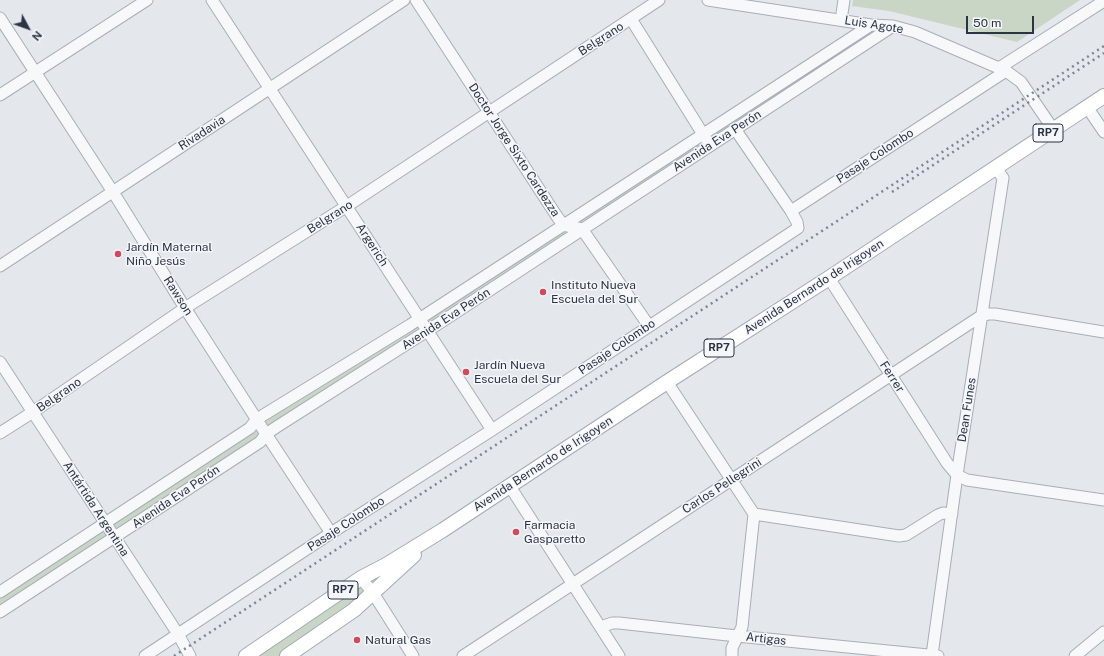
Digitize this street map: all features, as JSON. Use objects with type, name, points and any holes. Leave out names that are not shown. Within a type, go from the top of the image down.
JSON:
[{"type":"main road","name":"Avenida Bernardo de Irigoyen","points":[[443,530],[509,485],[829,278],[1104,96]]},
{"type":"main road","name":"RP7","points":[[246,656],[361,578],[386,565],[443,530]]},
{"type":"main road","name":"RP7","points":[[287,656],[354,610],[443,530]]},
{"type":"street","points":[[0,95],[147,0]]},
{"type":"street","name":"Argerich","points":[[212,0],[492,430]]},
{"type":"street","name":"Rivadavia","points":[[0,266],[404,0]]},
{"type":"street","name":"Doctor Jorge Sixto Cardezza","points":[[416,0],[563,225],[582,229]]},
{"type":"street","name":"Belgrano","points":[[0,433],[185,308],[347,206],[659,0]]},
{"type":"street","name":"Luis Agote","points":[[708,0],[871,25],[893,26],[915,32],[1002,70],[1021,82],[1053,129]]},
{"type":"street","points":[[841,20],[844,0]]},
{"type":"street","name":"Pasaje Colombo","points":[[145,656],[331,533],[492,430],[798,228],[798,222],[790,211],[1104,1]]},
{"type":"street","name":"Rawson","points":[[0,18],[331,533]]},
{"type":"street","points":[[631,19],[710,145]]},
{"type":"street","name":"Avenida Eva Perón","points":[[0,592],[250,428],[257,420],[420,318],[871,25]]},
{"type":"street","name":"Avenida Eva Perón","points":[[0,612],[260,442],[266,434],[428,331],[893,26]]},
{"type":"street","points":[[1087,107],[1104,132]]},
{"type":"street","points":[[735,129],[790,211]]},
{"type":"street","name":"Dean Funes","points":[[935,656],[952,514],[1003,178],[996,168]]},
{"type":"street","points":[[582,229],[649,326]]},
{"type":"street","name":"Ferrer","points":[[829,278],[948,463],[958,475]]},
{"type":"street","points":[[981,316],[995,314],[1104,332]]},
{"type":"street","name":"Carlos Pellegrini","points":[[463,656],[981,316]]},
{"type":"street","name":"Antártida Argentina","points":[[0,362],[178,634],[190,656]]},
{"type":"street","points":[[667,382],[754,514],[742,627],[732,648],[732,656]]},
{"type":"street","points":[[958,475],[967,480],[1104,500]]},
{"type":"street","points":[[509,485],[619,656]]},
{"type":"street","points":[[754,514],[899,536],[906,535],[938,515],[943,513],[952,514]]},
{"type":"street","points":[[361,578],[373,593],[413,656]]},
{"type":"street","name":"Artigas","points":[[601,627],[612,623],[619,623],[737,636],[867,653],[935,656]]},
{"type":"street","points":[[1075,656],[1104,632]]},
{"type":"green space","points":[[853,0],[1080,0],[1017,42],[889,11],[852,6]]},
{"type":"green space","points":[[867,29],[871,32],[719,134],[0,607],[0,596],[274,413]]},
{"type":"green space","points":[[443,530],[287,656],[246,656]]},
{"type":"railway","points":[[174,656],[1104,46]]},
{"type":"railway","points":[[892,192],[1104,53]]},
{"type":"place","name":"Jardín Maternal Niño Jesús","points":[[118,254]]},
{"type":"place","name":"Instituto Nueva Escuela del Sur","points":[[543,292]]},
{"type":"place","name":"Jardín Nueva Escuela del Sur","points":[[466,372]]},
{"type":"place","name":"Farmacia Gasparetto","points":[[516,532]]},
{"type":"place","name":"Natural Gas","points":[[357,640]]}]
